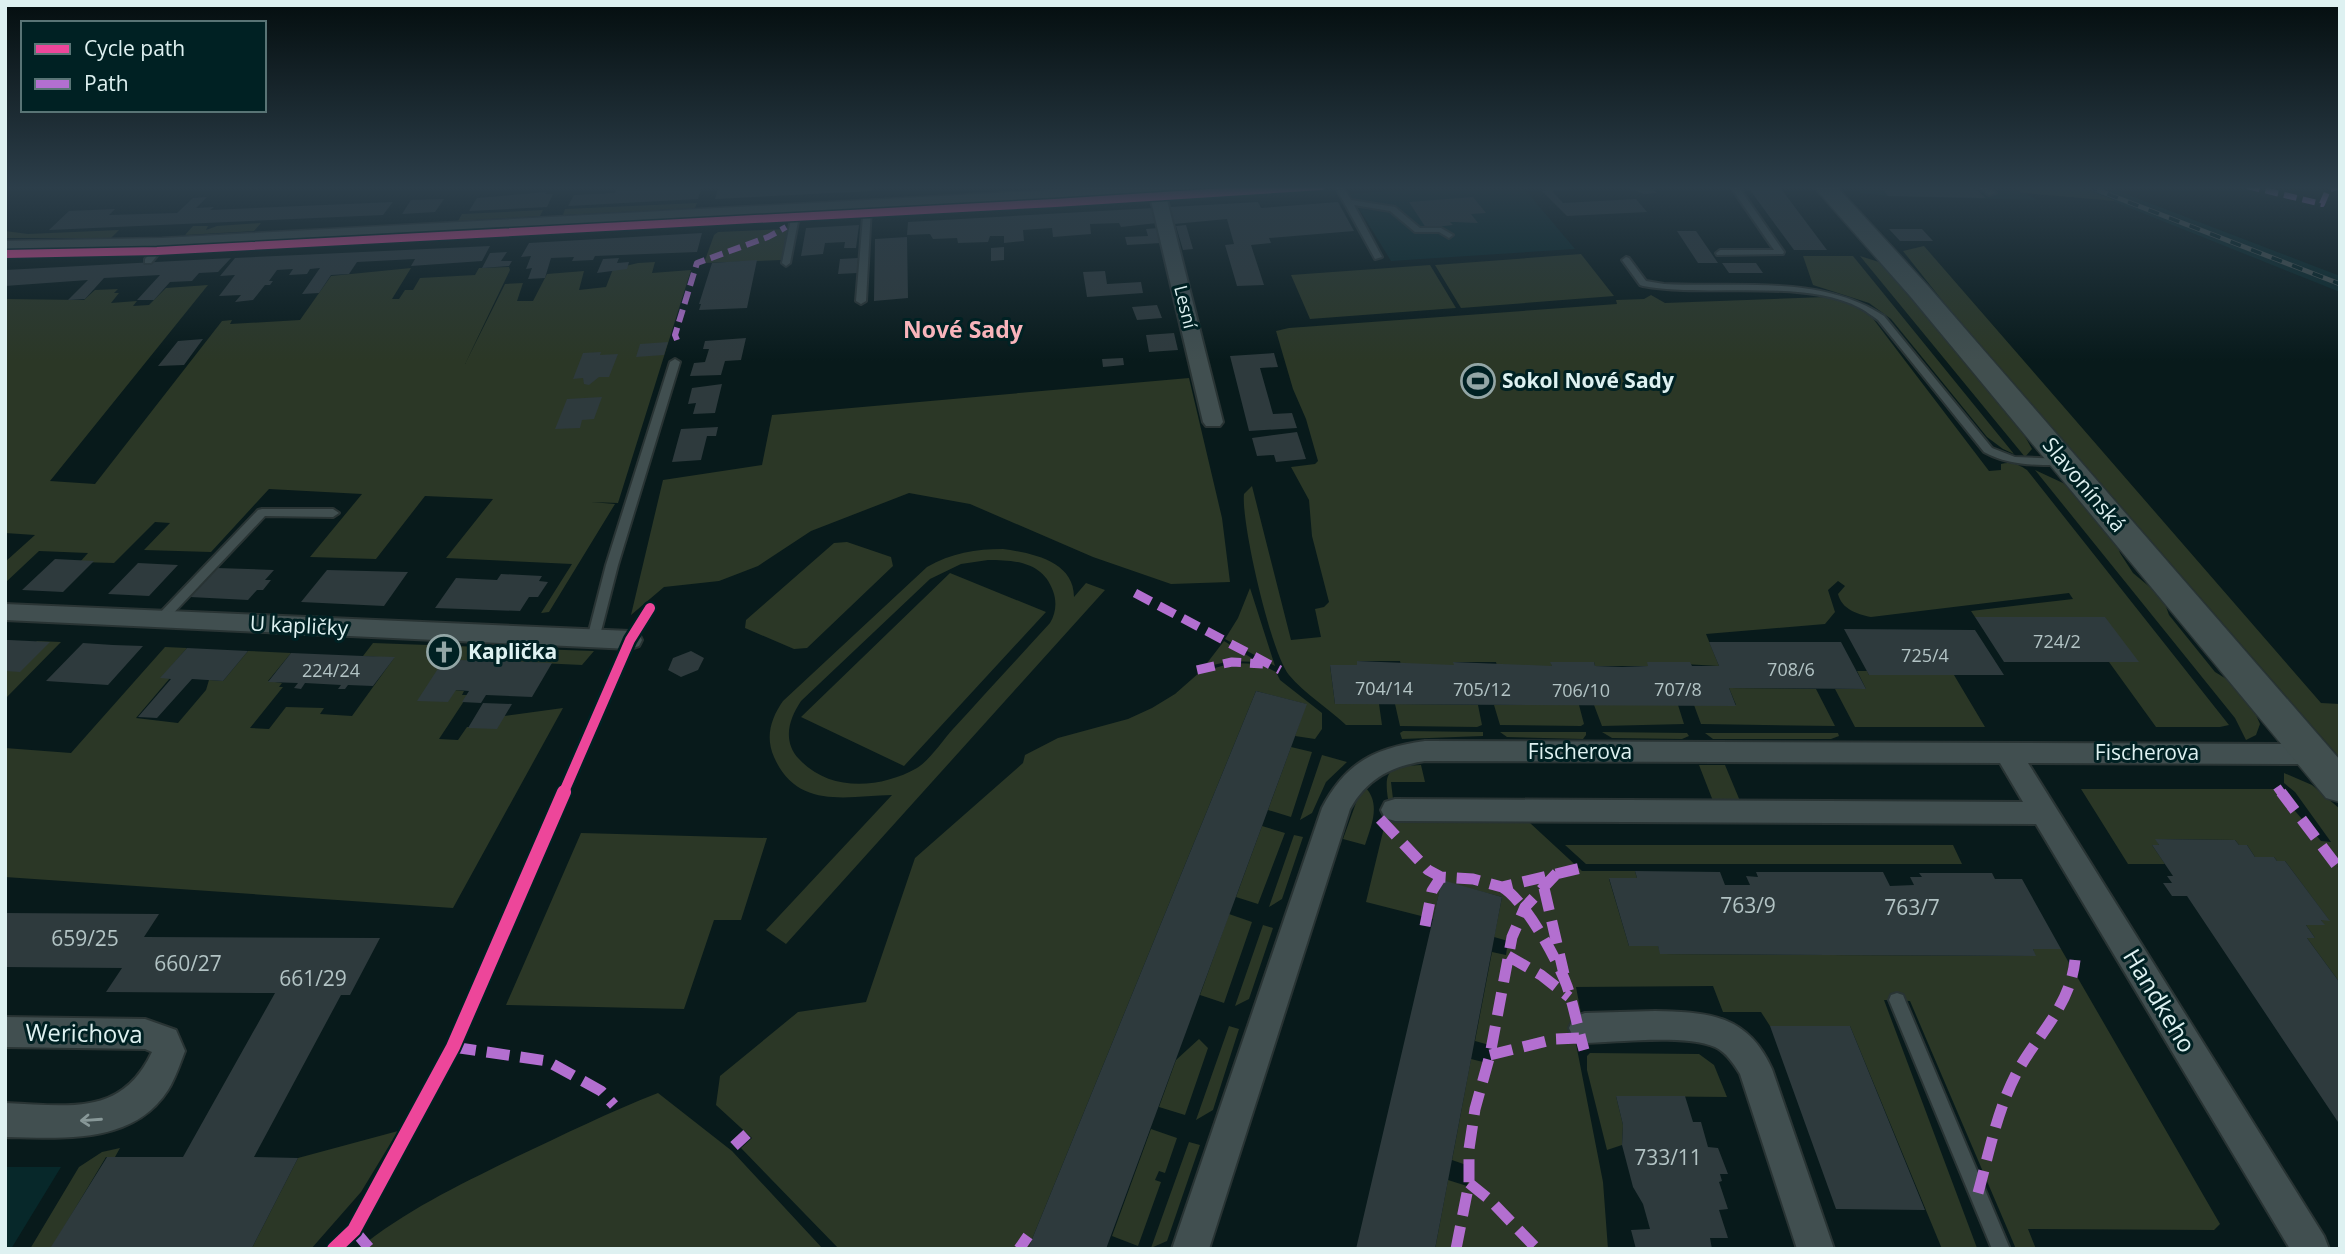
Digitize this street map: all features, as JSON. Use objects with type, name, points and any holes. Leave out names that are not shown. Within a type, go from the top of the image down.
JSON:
[{"type":"main road","points":[[5,248],[155,253],[284,245]]},
{"type":"main road","name":"Slavonínská","points":[[1877,245],[2340,787]]},
{"type":"street","name":"Lesní","points":[[1170,245],[1213,422]]},
{"type":"street","name":"U kapličky","points":[[5,612],[630,640]]},
{"type":"street","name":"Fischerova","points":[[1190,1249],[1336,808],[1352,781],[1365,769],[1400,754],[1426,751],[2312,754]]},
{"type":"street","name":"Handkeho","points":[[2007,752],[2311,1249]]},
{"type":"street","points":[[1395,810],[2045,813]]},
{"type":"street","points":[[1585,1028],[1704,1028],[1725,1035],[1747,1053],[1755,1069],[1816,1249]]},
{"type":"street","name":"Werichova","points":[[5,1032],[145,1034],[160,1038],[168,1045],[169,1051],[148,1087],[129,1107],[115,1115],[92,1121],[5,1120]]},
{"type":"lane","points":[[786,263],[790,245]]},
{"type":"lane","points":[[861,301],[865,245]]},
{"type":"lane","points":[[1371,245],[1378,257]]},
{"type":"lane","points":[[1720,253],[1780,252],[1775,245]]},
{"type":"lane","points":[[1626,260],[1643,283],[1664,287],[1818,291],[1864,305],[1881,318],[1988,450],[2005,458],[2065,463]]},
{"type":"lane","points":[[593,639],[616,552],[676,362]]},
{"type":"lane","points":[[161,620],[262,512],[333,513]]},
{"type":"lane","points":[[1897,1000],[2001,1249]]},
{"type":"shaded area","points":[[1381,245],[1571,245],[1575,249],[1391,261]]},
{"type":"shaded area","points":[[2221,245],[2258,245],[2340,276],[2340,292]]},
{"type":"shaded area","points":[[5,1167],[61,1167],[11,1249],[5,1249]]},
{"type":"green space","points":[[711,245],[784,245],[781,260],[704,263]]},
{"type":"green space","points":[[1924,246],[2321,703],[2340,704],[2340,758],[1945,304],[1903,251]]},
{"type":"green space","points":[[1581,254],[1614,296],[1461,308],[1435,265]]},
{"type":"green space","points":[[1803,256],[1853,256],[2014,454],[1987,437],[1891,319],[1869,303],[1813,285]]},
{"type":"green space","points":[[1860,256],[1879,262],[1896,279],[2018,424],[2032,449],[2025,457]]},
{"type":"green space","points":[[655,262],[652,273],[691,270],[618,503],[591,502],[615,504],[549,612],[541,613],[572,564],[446,558],[493,499],[425,496],[376,559],[310,557],[362,494],[269,489],[211,552],[144,550],[170,523],[155,522],[114,563],[80,562],[88,553],[39,551],[5,583],[5,562],[35,535],[5,533],[5,299],[84,300],[95,290],[118,289],[114,293],[119,293],[111,303],[137,301],[133,306],[149,305],[166,288],[208,285],[50,481],[95,484],[222,321],[232,320],[230,324],[300,320],[331,276],[411,268],[392,299],[399,299],[405,290],[413,290],[420,278],[475,275],[479,268],[509,267],[510,270],[465,364],[505,284],[523,283],[517,301],[533,301],[547,274],[584,271],[579,290],[606,287],[613,269]]},
{"type":"green space","points":[[1430,265],[1456,308],[1310,319],[1291,275]]},
{"type":"green space","points":[[1651,295],[1665,303],[1825,297],[1849,303],[1871,316],[1989,471],[2001,470],[2001,464],[2008,463],[2027,470],[2229,725],[2156,727],[2109,662],[2105,617],[1975,617],[1971,611],[2073,599],[2069,593],[1871,617],[1855,612],[1843,604],[1838,594],[1845,586],[1838,581],[1828,590],[1835,612],[1825,624],[1706,634],[1719,666],[1648,662],[1648,666],[1595,666],[1594,662],[1551,662],[1552,666],[1497,666],[1496,662],[1401,665],[1400,661],[1358,661],[1357,665],[1330,665],[1335,704],[1379,704],[1382,725],[1346,725],[1295,682],[1282,662],[1266,616],[1247,531],[1244,494],[1252,486],[1291,640],[1321,637],[1315,609],[1324,607],[1329,602],[1312,536],[1309,500],[1291,467],[1315,464],[1318,461],[1276,331],[1617,304],[1616,300],[1644,299]]},
{"type":"green space","points":[[1189,378],[1222,518],[1230,582],[1171,584],[1093,557],[970,504],[909,493],[811,531],[758,566],[719,581],[664,587],[631,615],[663,480],[762,465],[772,415]]},
{"type":"green space","points":[[2035,470],[2074,491],[2116,542],[2133,573],[2163,598],[2169,615],[2215,672],[2233,683],[2253,708],[2260,724],[2256,735],[2246,740],[2235,718]]},
{"type":"green space","points":[[847,542],[891,557],[893,566],[807,648],[794,649],[745,628],[746,620],[834,543]]},
{"type":"green space","points":[[1003,549],[1038,556],[1059,567],[1072,585],[1074,597],[1086,583],[1105,590],[786,944],[766,930],[892,795],[825,796],[810,793],[796,785],[784,774],[771,750],[770,735],[775,714],[783,701],[927,567],[954,555]],"holes":[[[998,560],[1018,562],[1035,568],[1042,574],[1054,595],[1054,615],[1050,623],[927,760],[903,775],[855,784],[825,777],[811,770],[799,759],[790,745],[789,730],[801,701],[930,579],[961,564]]]},
{"type":"green space","points":[[950,573],[1046,612],[904,766],[801,717]]},
{"type":"green space","points":[[1250,588],[1275,666],[1225,639],[1238,618]]},
{"type":"green space","points":[[37,641],[61,642],[5,699],[5,673]]},
{"type":"green space","points":[[1224,641],[1258,662],[1231,661],[1204,667]]},
{"type":"green space","points":[[373,643],[594,651],[582,665],[473,660],[454,690],[464,691],[462,695],[468,695],[439,739],[458,740],[467,727],[496,728],[504,716],[563,708],[453,908],[5,877],[5,748],[71,753],[165,647],[187,648],[161,678],[170,678],[136,718],[178,723],[206,690],[209,680],[223,681],[248,651],[291,653],[268,681],[282,683],[279,687],[283,687],[250,728],[269,729],[286,707],[324,708],[320,714],[352,716],[394,658],[363,656]]},
{"type":"green space","points":[[1233,663],[1260,664],[1276,672],[1280,680],[1322,713],[1322,729],[1315,739],[1295,736],[1306,704],[1256,691],[1028,1249],[839,1249],[741,1148],[752,1138],[716,1105],[720,1076],[798,1012],[866,1002],[915,858],[1023,763],[1025,755],[1058,738],[1128,719],[1175,694],[1200,672]]},
{"type":"green space","points":[[1857,671],[1867,671],[1869,675],[1954,675],[1985,727],[1855,727],[1835,689],[1866,689]]},
{"type":"green space","points":[[1729,688],[1816,689],[1835,726],[1701,724],[1694,705],[1736,705]]},
{"type":"green space","points":[[1395,704],[1478,705],[1482,725],[1400,726]]},
{"type":"green space","points":[[1494,705],[1579,705],[1584,724],[1500,725]]},
{"type":"green space","points":[[1594,705],[1678,705],[1684,724],[1602,726]]},
{"type":"green space","points":[[1483,732],[1483,736],[1402,739],[1400,733]]},
{"type":"green space","points":[[1500,732],[1586,732],[1586,735],[1583,739],[1507,737]]},
{"type":"green space","points":[[1602,732],[1687,733],[1689,736],[1682,739],[1612,738]]},
{"type":"green space","points":[[1705,733],[1838,733],[1839,736],[1831,739],[1713,739]]},
{"type":"green space","points":[[1291,747],[1312,752],[1291,817],[1268,810]]},
{"type":"green space","points":[[1322,755],[1347,762],[1326,782],[1312,813],[1300,820]]},
{"type":"green space","points":[[1421,765],[1425,782],[1391,782],[1393,799],[1388,799],[1387,780],[1392,771],[1396,768]]},
{"type":"green space","points":[[1699,765],[1725,765],[1740,801],[1713,801]]},
{"type":"green space","points":[[2284,773],[2312,785],[2340,809],[2340,868],[2337,866],[2340,870],[2340,983],[2307,938],[2315,938],[2306,925],[2324,925],[2321,920],[2329,920],[2285,861],[2277,861],[2274,857],[2255,857],[2247,845],[2239,845],[2235,840],[2156,839],[2159,845],[2152,845],[2165,864],[2128,864],[2081,789],[2276,789],[2321,841],[2331,842],[2295,792],[2284,783]]},
{"type":"green space","points":[[1366,788],[1374,808],[1365,845],[1343,839],[1357,800]]},
{"type":"green space","points":[[1387,815],[1395,815],[1397,822],[1530,823],[1582,871],[1635,871],[1637,878],[1609,879],[1629,946],[1658,946],[1661,954],[2035,956],[2033,949],[2061,949],[2220,1224],[2214,1230],[2028,1229],[2036,1249],[2016,1249],[1910,1001],[1884,1000],[1977,1248],[1942,1249],[1850,1026],[1770,1026],[1761,1012],[1723,1012],[1713,986],[1576,987],[1581,1013],[1570,1013],[1603,1182],[1608,1249],[1435,1249],[1448,1180],[1467,1186],[1472,1167],[1452,1160],[1471,1059],[1491,1064],[1493,1046],[1475,1041],[1492,952],[1506,955],[1508,941],[1494,937],[1502,897],[1442,881],[1433,919],[1366,902]]},
{"type":"green space","points":[[1262,826],[1285,833],[1258,904],[1236,897]]},
{"type":"green space","points":[[581,833],[767,838],[741,920],[714,920],[684,1009],[506,1005]]},
{"type":"green space","points":[[1294,835],[1303,837],[1282,899],[1269,907]]},
{"type":"green space","points":[[1565,845],[1953,845],[1962,864],[1586,864]]},
{"type":"green space","points":[[1229,914],[1252,922],[1224,1003],[1200,995]]},
{"type":"green space","points":[[1263,925],[1273,928],[1249,999],[1235,1006]]},
{"type":"green space","points":[[1229,1026],[1239,1029],[1213,1110],[1196,1120]]},
{"type":"green space","points":[[1199,1039],[1208,1048],[1185,1115],[1159,1107],[1176,1060]]},
{"type":"green space","points":[[1590,1053],[1699,1054],[1714,1065],[1727,1097],[1616,1096],[1623,1125],[1622,1145],[1607,1150],[1587,1070],[1587,1056]]},
{"type":"green space","points":[[658,1093],[732,1151],[823,1249],[358,1249],[395,1222],[454,1188],[586,1124]]},
{"type":"green space","points":[[1151,1129],[1177,1138],[1165,1173],[1159,1171],[1155,1180],[1161,1182],[1138,1246],[1112,1236]]},
{"type":"green space","points":[[398,1131],[361,1192],[311,1249],[30,1249],[79,1167],[102,1152],[120,1148],[115,1157],[106,1157],[52,1247],[252,1248],[298,1158]]},
{"type":"green space","points":[[1189,1142],[1200,1145],[1167,1241],[1151,1248]]},
{"type":"building","points":[[528,245],[699,245],[697,252],[595,256],[593,260],[572,261],[574,257],[551,258],[545,278],[528,279],[532,268],[526,269],[531,256],[521,257]]},
{"type":"building","points":[[803,245],[825,245],[823,254],[801,256]]},
{"type":"building","points":[[845,245],[856,245],[856,248],[844,248]]},
{"type":"building","points":[[875,245],[907,245],[908,298],[874,301]]},
{"type":"building","points":[[1181,245],[1192,245],[1193,249],[1183,250]]},
{"type":"building","points":[[1225,245],[1256,245],[1251,245],[1264,285],[1237,286]]},
{"type":"building","points":[[1686,245],[1705,245],[1718,263],[1698,263]]},
{"type":"building","points":[[1790,245],[1823,245],[1827,250],[1794,250]]},
{"type":"building","points":[[490,246],[482,261],[411,266],[415,259],[357,262],[349,274],[331,275],[319,293],[302,294],[320,268],[310,269],[307,274],[289,275],[293,269],[277,270],[269,281],[273,281],[270,285],[265,285],[253,300],[235,302],[241,295],[219,296],[235,275],[220,276],[235,258]]},
{"type":"building","points":[[1004,247],[1004,260],[991,261],[991,248]]},
{"type":"building","points":[[507,252],[501,261],[512,261],[509,266],[482,268],[490,253]]},
{"type":"building","points":[[231,258],[218,272],[199,273],[192,281],[170,282],[154,300],[137,300],[160,275],[104,278],[85,299],[68,300],[88,280],[5,286],[5,270]]},
{"type":"building","points":[[619,258],[617,263],[629,262],[627,269],[597,273],[603,259]]},
{"type":"building","points":[[858,258],[857,273],[838,274],[840,259]]},
{"type":"building","points":[[757,260],[747,308],[699,310],[712,263]]},
{"type":"building","points":[[1722,263],[1756,263],[1763,273],[1729,273]]},
{"type":"building","points":[[1105,271],[1107,284],[1141,282],[1143,293],[1087,297],[1083,272]]},
{"type":"building","points":[[1157,305],[1162,318],[1137,320],[1132,307]]},
{"type":"building","points":[[1174,333],[1178,350],[1149,352],[1146,335]]},
{"type":"building","points":[[746,338],[741,360],[725,361],[721,375],[690,376],[694,363],[705,362],[709,349],[703,349],[705,341]]},
{"type":"building","points":[[203,339],[184,365],[158,366],[178,341]]},
{"type":"building","points":[[668,342],[664,355],[636,357],[640,344]]},
{"type":"building","points":[[601,352],[600,355],[618,354],[609,377],[599,377],[589,385],[584,384],[583,378],[573,379],[583,353]]},
{"type":"building","points":[[1274,353],[1278,367],[1260,368],[1273,414],[1292,413],[1297,428],[1249,431],[1230,356]]},
{"type":"building","points":[[1123,358],[1124,365],[1103,367],[1102,359]]},
{"type":"building","points":[[722,384],[715,413],[693,414],[696,403],[688,404],[692,388]]},
{"type":"building","points":[[602,397],[594,419],[582,420],[580,428],[555,429],[567,399]]},
{"type":"building","points":[[718,427],[716,436],[707,436],[701,460],[672,462],[681,429]]},
{"type":"building","points":[[1297,432],[1306,459],[1276,462],[1274,455],[1257,456],[1252,438]]},
{"type":"building","points":[[55,559],[94,561],[63,592],[22,590]]},
{"type":"building","points":[[138,563],[178,565],[149,596],[108,594]]},
{"type":"building","points":[[217,568],[274,570],[265,580],[271,580],[263,590],[257,590],[248,600],[190,597]]},
{"type":"building","points":[[327,570],[408,572],[384,606],[301,602]]},
{"type":"building","points":[[501,574],[542,576],[539,581],[548,582],[538,597],[529,597],[520,611],[435,608],[456,578],[497,580]]},
{"type":"building","points":[[1975,617],[2105,617],[2139,662],[2004,662]]},
{"type":"building","points":[[1844,629],[1975,630],[2004,675],[1869,675]]},
{"type":"building","points":[[5,640],[50,642],[20,672],[5,671]]},
{"type":"building","points":[[1709,642],[1841,642],[1866,689],[1729,688],[1736,706],[1335,704],[1330,665],[1357,665],[1357,661],[1552,666],[1550,662],[1594,662],[1595,666],[1622,667],[1648,666],[1647,662],[1690,662],[1692,666],[1719,666]]},
{"type":"building","points":[[83,643],[143,646],[108,685],[46,681]]},
{"type":"building","points":[[187,648],[248,651],[223,681],[192,679],[157,718],[138,717],[171,679],[160,678]]},
{"type":"building","name":"Kaplička","points":[[439,648],[454,648],[446,659],[435,661],[434,657]]},
{"type":"building","points":[[691,651],[704,658],[698,670],[681,677],[668,670],[673,658]]},
{"type":"building","points":[[291,653],[395,657],[373,686],[348,685],[345,689],[338,689],[341,685],[305,683],[301,689],[294,688],[298,683],[268,682]]},
{"type":"building","points":[[454,660],[552,663],[532,697],[486,695],[481,703],[462,702],[469,691],[456,690],[448,702],[417,701],[439,667],[449,667]]},
{"type":"building","points":[[1256,691],[1307,704],[1106,1249],[1028,1249]]},
{"type":"building","points":[[483,703],[512,704],[497,729],[468,728]]},
{"type":"building","points":[[2155,839],[2235,840],[2239,845],[2247,845],[2255,857],[2274,857],[2277,861],[2285,861],[2330,921],[2321,920],[2325,925],[2306,925],[2315,938],[2307,938],[2340,983],[2340,1125],[2187,896],[2172,896],[2163,883],[2172,883],[2167,876],[2173,876],[2152,845],[2159,845]]},
{"type":"building","points":[[1635,871],[1720,872],[1725,885],[1750,885],[1746,876],[1758,877],[1756,872],[1883,872],[1890,886],[1914,885],[1910,877],[1922,877],[1919,873],[1992,873],[1995,879],[2022,879],[2061,949],[2033,949],[2036,956],[1660,954],[1658,946],[1629,946],[1609,878],[1637,878]]},
{"type":"building","points":[[1442,880],[1502,897],[1435,1249],[1356,1249]]},
{"type":"building","points":[[5,913],[159,914],[144,937],[380,938],[350,995],[341,995],[254,1157],[298,1158],[252,1248],[51,1247],[107,1157],[183,1157],[275,993],[106,992],[122,968],[5,967]]},
{"type":"building","points":[[1770,1026],[1850,1026],[1925,1210],[1836,1209]]},
{"type":"building","points":[[1616,1096],[1685,1096],[1693,1122],[1701,1122],[1708,1147],[1718,1148],[1728,1174],[1720,1174],[1722,1181],[1719,1182],[1728,1209],[1719,1210],[1728,1238],[1710,1238],[1712,1249],[1636,1249],[1631,1230],[1650,1229],[1643,1204],[1633,1187],[1622,1145],[1623,1125]]},
{"type":"railway","points":[[2238,245],[2340,284]]},
{"type":"marked path","points":[[677,340],[675,335],[697,263],[747,245]]},
{"type":"marked path","points":[[1135,593],[1280,670]]},
{"type":"marked path","points":[[1197,670],[1232,662],[1263,664]]},
{"type":"marked path","points":[[2277,787],[2340,870]]},
{"type":"marked path","points":[[1380,819],[1428,870],[1441,877]]},
{"type":"marked path","points":[[1425,926],[1432,891],[1441,877],[1473,879],[1502,887],[1585,867]]},
{"type":"marked path","points":[[1456,1249],[1469,1183],[1469,1149],[1475,1109],[1490,1055],[1512,937],[1525,907],[1557,873]]},
{"type":"marked path","points":[[1502,887],[1513,893],[1525,907],[1566,984],[1584,1050]]},
{"type":"marked path","points":[[1544,888],[1564,974]]},
{"type":"marked path","points":[[1508,956],[1541,975],[1569,997]]},
{"type":"marked path","points":[[1978,1193],[1994,1133],[2010,1088],[2024,1060],[2062,1005],[2069,991],[2075,960]]},
{"type":"marked path","points":[[1490,1055],[1555,1039],[1579,1038]]},
{"type":"marked path","points":[[453,1047],[547,1061],[601,1091],[614,1105]]},
{"type":"marked path","points":[[734,1146],[747,1134]]},
{"type":"marked path","points":[[1469,1183],[1490,1200],[1537,1249]]},
{"type":"marked path","points":[[354,1230],[370,1249]]},
{"type":"marked path","points":[[1019,1249],[1028,1236]]},
{"type":"cycle path","points":[[5,254],[157,251],[278,245]]},
{"type":"cycle path","points":[[334,1249],[354,1230],[453,1047],[630,640],[650,608]]},
{"type":"place","name":"Sokol Nové Sady","points":[[1478,381]]},
{"type":"place","name":"Kaplička","points":[[444,652]]},
{"type":"district","name":"Nové Sady","points":[[963,330]]}]
